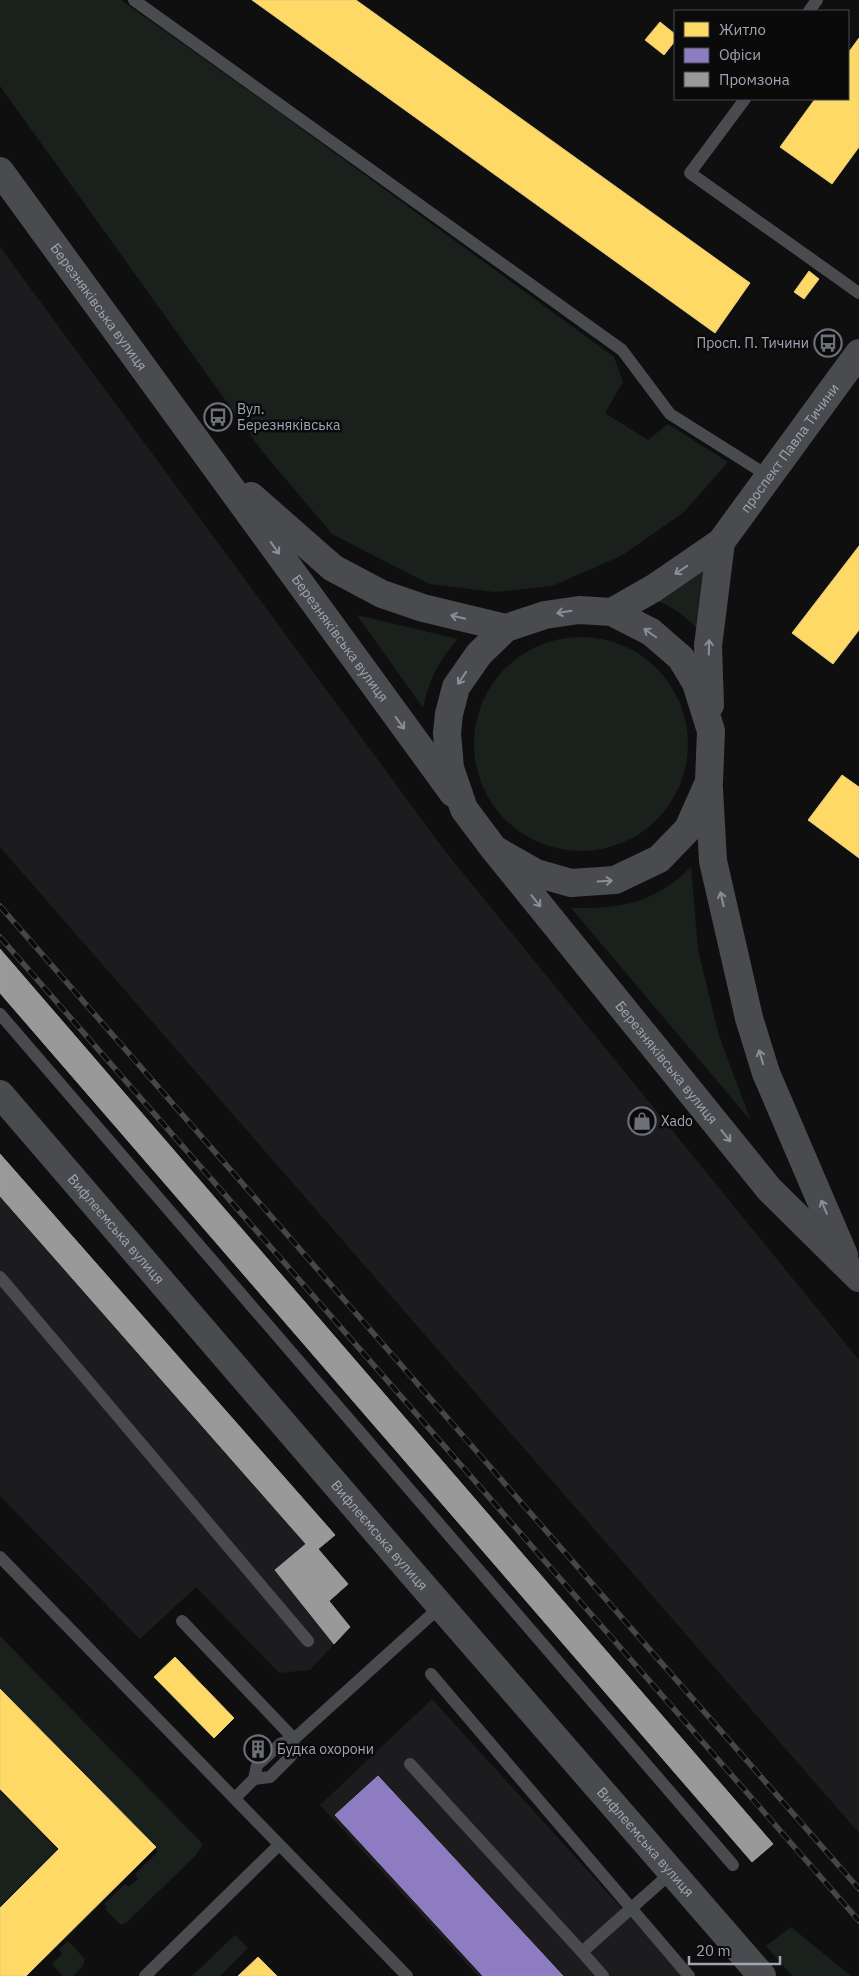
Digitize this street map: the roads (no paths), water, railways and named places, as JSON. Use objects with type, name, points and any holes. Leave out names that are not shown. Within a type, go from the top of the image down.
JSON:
[{"type":"street","name":"Березняківська вулиця","points":[[0,171],[494,849],[768,1189],[854,1273]]},
{"type":"street","name":"проспект Павла Тичини","points":[[612,612],[654,588],[721,542],[859,353]]},
{"type":"street","name":"Березняківська вулиця","points":[[216,466],[333,568],[382,594],[422,608],[506,628]]},
{"type":"street","name":"проспект Павла Тичини","points":[[709,782],[711,731],[708,646],[721,542]]},
{"type":"street","points":[[464,809],[450,768],[447,733],[449,714],[456,687],[479,654],[506,628],[545,615],[579,610],[612,612],[651,632],[681,658],[696,683],[711,731]]},
{"type":"street","name":"Березняківська вулиця","points":[[709,782],[713,862],[749,1018],[766,1073],[854,1273]]},
{"type":"street","points":[[494,849],[536,873],[571,883],[615,880],[659,859],[688,828],[709,782]]},
{"type":"street","name":"Вифлеємська вулиця","points":[[0,1094],[762,1976]]},
{"type":"lane","points":[[134,0],[622,350],[670,414],[770,477]]},
{"type":"lane","points":[[744,100],[690,173],[859,293]]},
{"type":"lane","points":[[0,1014],[733,1865]]},
{"type":"lane","points":[[0,1277],[308,1641]]},
{"type":"lane","points":[[0,1557],[407,1976]]},
{"type":"lane","points":[[235,1798],[254,1779],[257,1765],[280,1744],[294,1739],[441,1606]]},
{"type":"lane","points":[[182,1622],[294,1739]]},
{"type":"lane","points":[[431,1674],[689,1976]]},
{"type":"lane","points":[[410,1764],[603,1976]]},
{"type":"lane","points":[[145,1976],[279,1845]]},
{"type":"lane","points":[[582,1952],[672,1872]]},
{"type":"railway","points":[[0,906],[859,1889]]},
{"type":"railway","points":[[0,937],[859,1921]]},
{"type":"place","name":"Просп. П. Тичини","points":[[828,343]]},
{"type":"place","name":"Вул. Березняківська","points":[[218,417]]},
{"type":"place","name":"Xado","points":[[642,1121]]},
{"type":"place","name":"Будка охорони","points":[[258,1749]]}]
